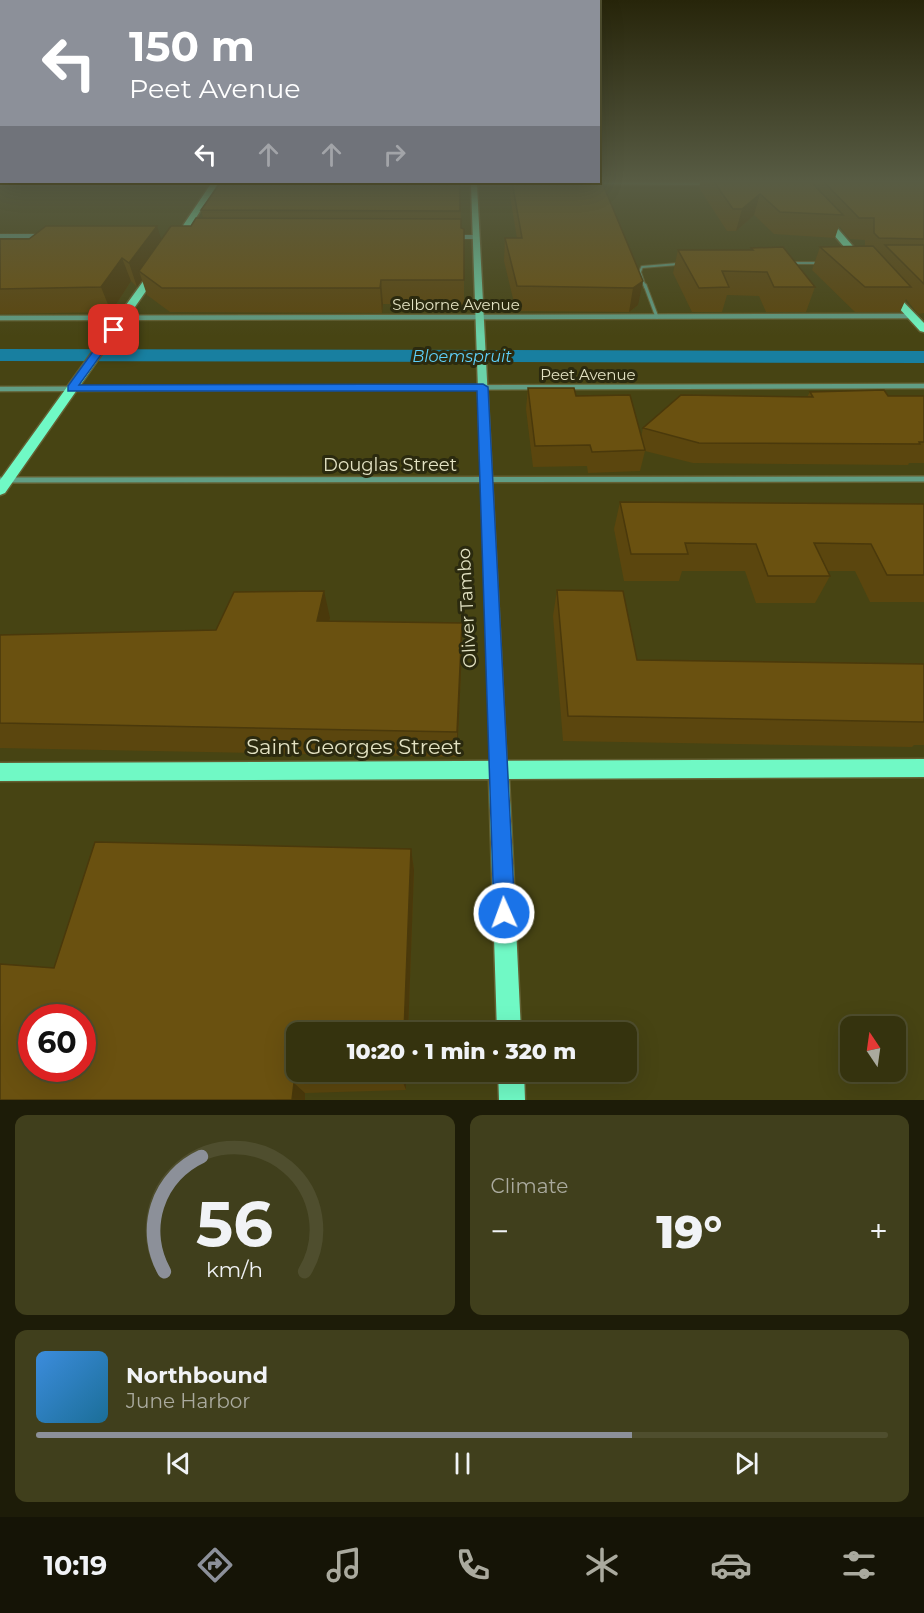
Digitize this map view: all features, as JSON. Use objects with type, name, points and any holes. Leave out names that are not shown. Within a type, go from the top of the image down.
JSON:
[{"type":"main road","points":[[167,255],[181,233]]},
{"type":"main road","points":[[837,233],[870,271]]},
{"type":"main road","points":[[2,483],[161,264]]},
{"type":"main road","points":[[884,286],[924,330]]},
{"type":"main road","name":"Saint Georges Street","points":[[0,772],[924,768]]},
{"type":"main road","name":"Oliver Tambo","points":[[499,770],[509,1022]]},
{"type":"main road","points":[[511,1082],[512,1100]]},
{"type":"street","name":"Oliver Tambo","points":[[477,233],[499,770]]},
{"type":"street","points":[[0,236],[48,236]]},
{"type":"street","points":[[167,237],[191,237]]},
{"type":"street","points":[[454,237],[477,237]]},
{"type":"street","name":"Selborne Avenue","points":[[0,318],[912,316]]},
{"type":"street","name":"Peet Avenue","points":[[0,389],[483,382],[924,386]]},
{"type":"street","name":"Douglas Street","points":[[2,483],[924,479]]},
{"type":"lane","points":[[792,263],[827,263]]},
{"type":"lane","points":[[851,263],[863,263]]},
{"type":"lane","points":[[657,317],[640,272],[642,267],[685,264]]},
{"type":"building","points":[[36,233],[151,233],[129,263],[122,258],[101,287],[0,289],[0,239],[29,239]]},
{"type":"building","points":[[166,233],[464,233],[464,280],[381,280],[380,288],[162,288],[139,271]]},
{"type":"building","points":[[521,233],[623,233],[643,281],[633,288],[517,286],[505,238],[522,238]]},
{"type":"building","points":[[874,233],[924,233],[924,239],[879,238]]},
{"type":"building","points":[[885,245],[924,245],[924,284]]},
{"type":"building","points":[[873,246],[911,287],[865,287],[820,247]]},
{"type":"building","points":[[783,247],[815,287],[774,287],[767,272],[722,271],[729,287],[699,288],[678,250],[753,250],[751,248]]},
{"type":"building","points":[[528,388],[574,388],[576,396],[630,395],[645,450],[592,452],[590,445],[535,446]]},
{"type":"building","points":[[884,390],[888,396],[924,396],[924,442],[919,442],[920,444],[699,443],[643,428],[681,395],[813,397],[810,392]]},
{"type":"building","points":[[620,502],[924,504],[924,575],[887,575],[871,544],[814,543],[830,576],[768,576],[756,544],[685,543],[688,554],[631,554]]},
{"type":"building","points":[[557,590],[623,591],[637,660],[924,664],[924,722],[568,716]]},
{"type":"building","points":[[324,591],[317,621],[462,623],[457,732],[0,723],[0,635],[216,630],[234,592]]},
{"type":"building","points":[[95,842],[411,849],[404,1022],[286,1022],[286,1082],[330,1082],[294,1083],[292,1100],[0,1100],[0,964],[54,968]]},
{"type":"waterway","name":"Bloemspruit","points":[[0,355],[924,357]]},
{"type":"route","points":[[114,330],[72,389],[483,387],[504,913]]}]
